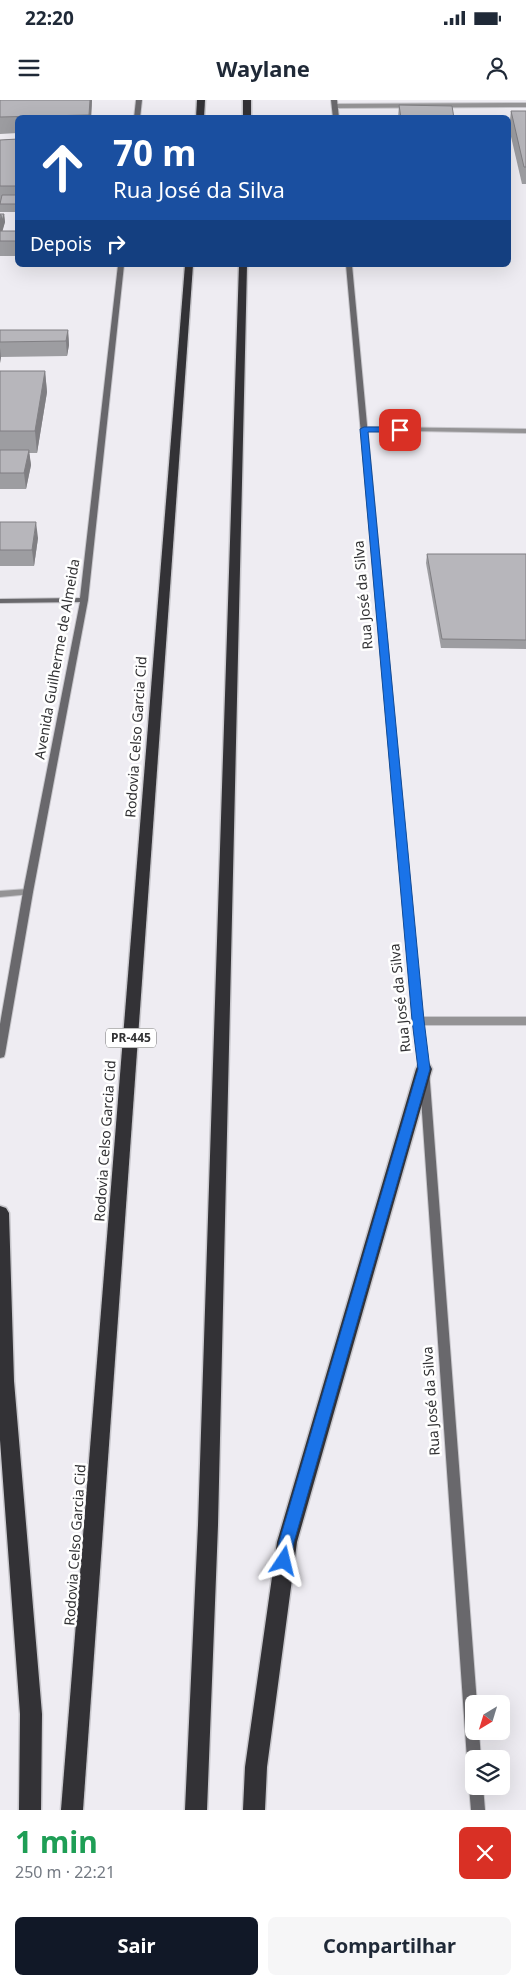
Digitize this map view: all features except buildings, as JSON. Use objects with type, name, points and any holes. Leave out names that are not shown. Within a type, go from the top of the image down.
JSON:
[{"type":"highway","points":[[200,115],[201,100]]},
{"type":"highway","points":[[247,100],[247,115]]},
{"type":"highway","name":"Rodovia Celso Garcia Cid","points":[[72,1810],[189,267]]},
{"type":"highway","points":[[196,1810],[208,1525],[243,267]]},
{"type":"highway","points":[[254,1810],[256,1767],[287,1542],[424,1069]]},
{"type":"highway","points":[[0,1213],[5,1381],[31,1714],[30,1810]]},
{"type":"street","points":[[137,115],[139,100]]},
{"type":"street","points":[[334,103],[526,102]]},
{"type":"street","name":"Avenida Guilherme de Almeida","points":[[0,1054],[28,892],[84,600],[121,267]]},
{"type":"street","name":"Rua José da Silva","points":[[349,267],[424,1069],[473,1750]]},
{"type":"street","points":[[364,429],[526,430]]},
{"type":"street","points":[[0,601],[84,600]]},
{"type":"street","points":[[0,894],[28,892]]},
{"type":"street","points":[[418,1020],[526,1021]]},
{"type":"street","points":[[477,1795],[478,1810]]},
{"type":"route","points":[[284,1561],[287,1542],[424,1069],[364,429],[400,430]]}]
